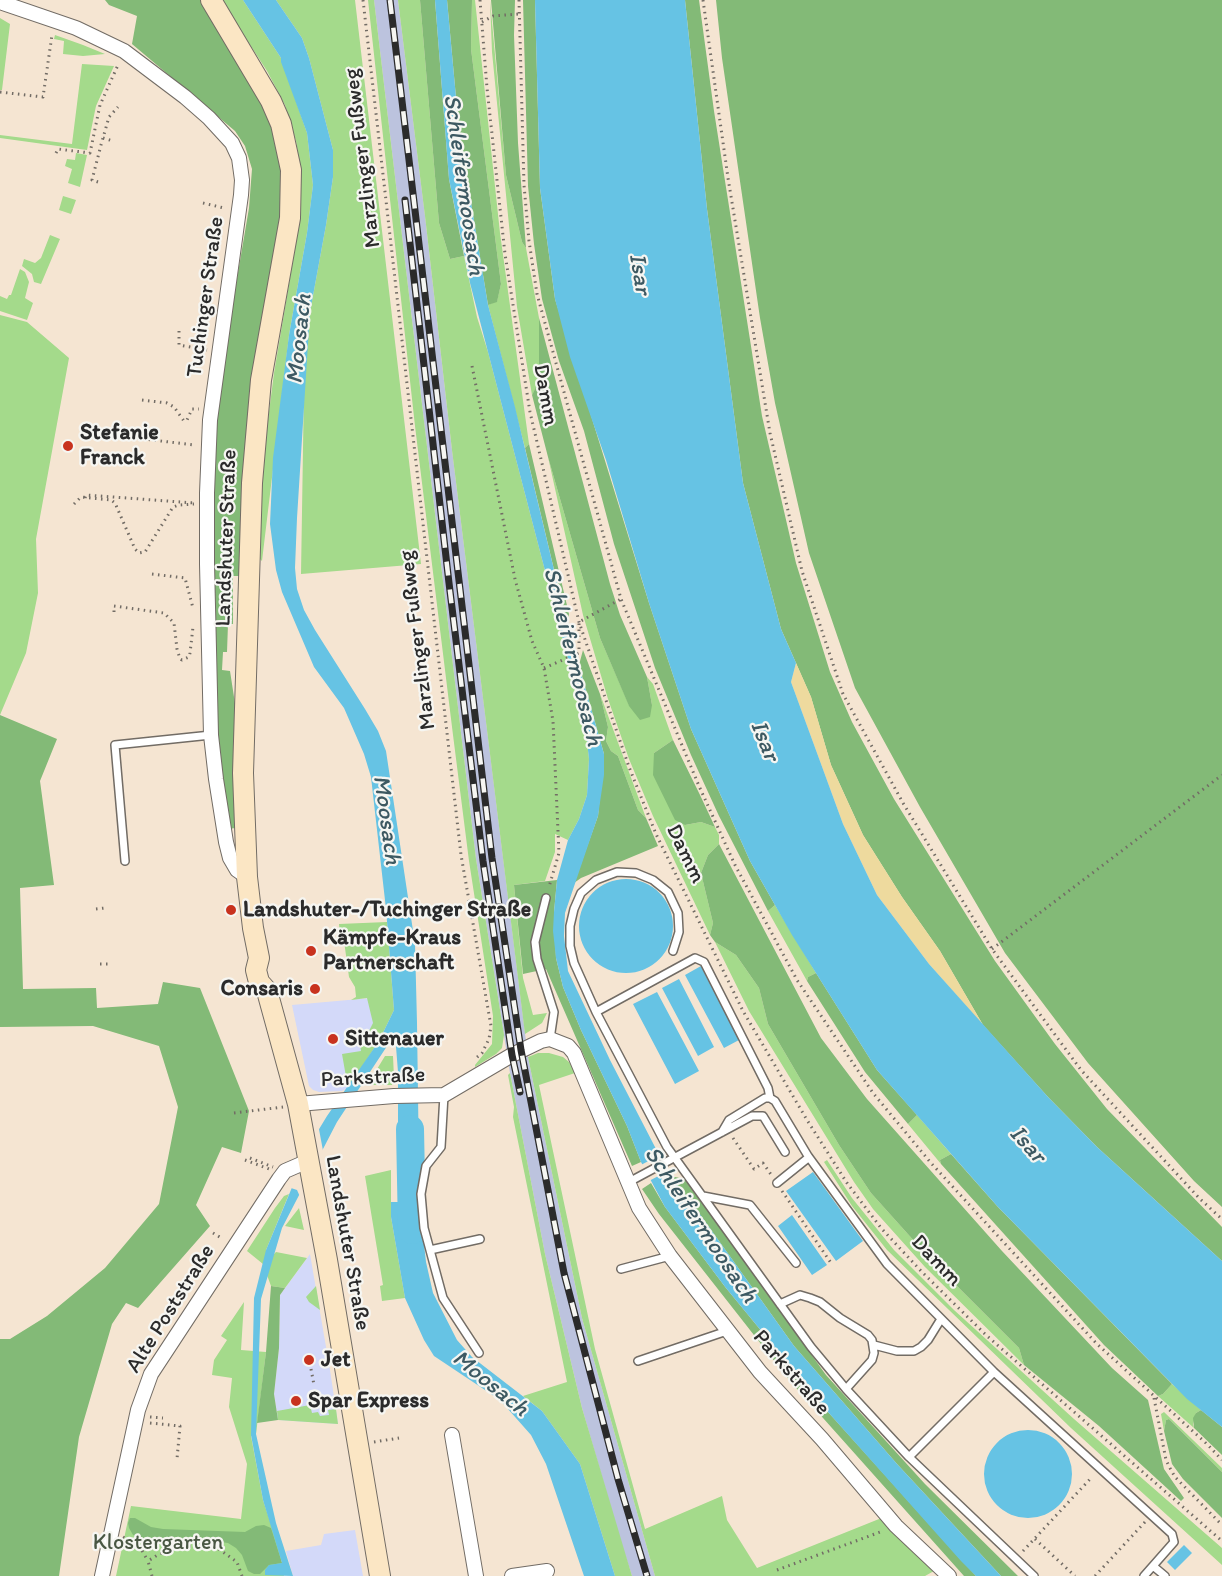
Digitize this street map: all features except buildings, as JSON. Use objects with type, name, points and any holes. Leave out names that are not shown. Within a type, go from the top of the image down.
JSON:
[{"type":"main road","name":"Landshuter Straße","points":[[211,0],[262,84],[281,124],[291,170],[292,195],[261,380],[253,463],[243,773],[247,877],[259,958],[267,967],[270,979],[267,991],[289,1106],[303,1136],[313,1182],[380,1576]]},
{"type":"street","name":"Tuchinger Straße","points":[[0,2],[54,20],[115,45],[185,97],[209,118],[232,143],[239,158],[243,180],[216,374],[207,470],[207,564],[211,735],[216,779],[226,842],[234,865],[247,877]]},
{"type":"street","name":"Parkstraße","points":[[289,1106],[336,1100],[444,1095],[540,1041],[550,1039],[568,1046],[574,1053],[639,1208],[670,1256],[760,1372],[822,1439],[896,1526],[949,1576]]},
{"type":"street","name":"Alte Poststraße","points":[[102,1576],[138,1410],[151,1374],[279,1179],[279,1170],[308,1161]]},
{"type":"street","points":[[452,1435],[476,1576]]},
{"type":"street","points":[[512,1576],[547,1571]]},
{"type":"lane","points":[[125,861],[115,745],[211,735]]},
{"type":"lane","points":[[674,951],[679,932],[678,914],[668,892],[653,880],[636,873],[617,872],[596,880],[581,893],[573,909],[570,926],[570,945],[574,963],[596,1011],[667,1147],[780,1304],[846,1389],[909,1457],[1034,1576]]},
{"type":"lane","points":[[546,898],[535,942],[537,959],[554,1012],[555,1019],[550,1039]]},
{"type":"lane","points":[[596,1011],[691,961],[700,959],[704,962],[768,1088],[770,1098]]},
{"type":"lane","points":[[444,1095],[441,1147],[426,1166],[421,1194],[424,1228],[443,1298],[479,1353]]},
{"type":"lane","points":[[725,1131],[729,1120],[765,1098],[775,1101],[808,1156],[882,1258],[994,1372],[1172,1534],[1174,1542],[1144,1576]]},
{"type":"lane","points":[[627,1183],[752,1116],[763,1116],[785,1152]]},
{"type":"lane","points":[[777,1183],[808,1156]]},
{"type":"lane","points":[[703,1196],[750,1205],[796,1263]]},
{"type":"lane","points":[[430,1250],[480,1239]]},
{"type":"lane","points":[[621,1269],[670,1256]]},
{"type":"lane","points":[[780,1304],[800,1295],[820,1302],[840,1318],[868,1335],[874,1346],[872,1360],[846,1389]]},
{"type":"lane","points":[[874,1346],[897,1351],[914,1351],[927,1340],[941,1319]]},
{"type":"lane","points":[[638,1361],[727,1331]]},
{"type":"lane","points":[[909,1457],[994,1372]]},
{"type":"lane","points":[[1153,1566],[1165,1576]]},
{"type":"path","name":"Marzlinger Fußweg","points":[[363,0],[461,855],[491,1026],[489,1039],[482,1053],[474,1059]]},
{"type":"path","name":"Damm","points":[[480,0],[505,254],[529,400],[579,622],[629,767],[656,834],[743,1011],[847,1183],[881,1228],[987,1336],[1222,1541]]},
{"type":"path","points":[[519,0],[524,185],[537,294],[621,599],[699,786],[735,865],[797,980],[873,1093],[931,1163],[1096,1343],[1222,1460]]},
{"type":"path","points":[[703,0],[728,178],[770,433],[802,571],[843,694],[903,803],[992,949],[1081,1070],[1200,1199],[1222,1219]]},
{"type":"path","points":[[482,22],[493,16],[519,14]]},
{"type":"path","points":[[41,102],[47,79],[54,20]]},
{"type":"path","points":[[56,153],[58,149],[90,153],[100,105],[120,59]]},
{"type":"path","points":[[0,92],[42,97]]},
{"type":"path","points":[[18,99],[21,93]]},
{"type":"path","points":[[98,182],[92,180],[103,138],[109,117],[118,107]]},
{"type":"path","points":[[103,138],[113,141]]},
{"type":"path","points":[[203,202],[223,206]]},
{"type":"path","points":[[179,331],[179,345],[200,349]]},
{"type":"path","points":[[472,366],[515,579],[532,641],[544,668],[553,721],[559,853],[546,898]]},
{"type":"path","points":[[142,400],[167,403],[174,407],[184,421],[187,420],[192,409],[197,408]]},
{"type":"path","points":[[95,433],[192,445]]},
{"type":"path","points":[[74,504],[81,497],[85,498],[111,500],[115,503],[135,549],[139,553],[145,552],[173,507],[196,504],[194,502],[86,495],[85,498]]},
{"type":"path","points":[[152,574],[185,578],[193,609],[200,610]]},
{"type":"path","points":[[544,668],[579,653],[579,622],[621,599]]},
{"type":"path","points":[[114,612],[114,606],[164,613],[174,623],[177,649],[182,660],[189,657],[193,623]]},
{"type":"path","points":[[992,949],[1222,775]]},
{"type":"path","points":[[96,909],[105,908]]},
{"type":"path","points":[[100,964],[110,964]]},
{"type":"path","points":[[234,1113],[289,1106]]},
{"type":"path","points":[[725,1131],[754,1169],[763,1163],[770,1174]]},
{"type":"path","points":[[250,1158],[279,1170]]},
{"type":"path","points":[[245,1160],[279,1170]]},
{"type":"path","points":[[777,1183],[831,1263]]},
{"type":"path","points":[[311,1368],[314,1385]]},
{"type":"path","points":[[1154,1396],[1166,1461],[1175,1477],[1222,1525]]},
{"type":"path","points":[[147,1416],[163,1418]]},
{"type":"path","points":[[146,1422],[180,1426],[177,1459]]},
{"type":"path","points":[[369,1443],[399,1438]]},
{"type":"path","points":[[1029,1545],[1090,1480]]},
{"type":"path","points":[[1095,1576],[1145,1521],[1147,1523]]},
{"type":"path","points":[[777,1570],[896,1526]]},
{"type":"path","points":[[121,1537],[141,1547],[153,1576]]},
{"type":"path","points":[[1035,1539],[1075,1576]]},
{"type":"path","points":[[148,1561],[159,1554],[187,1546],[216,1547],[237,1562],[242,1576]]},
{"type":"shaded area","points":[[374,0],[398,0],[528,1057],[582,1318],[655,1576],[632,1576],[582,1408],[545,1254],[510,1073],[476,859]]},
{"type":"shaded area","points":[[393,996],[365,1064],[348,1088],[342,1091],[313,1090],[309,1086],[292,1005]]},
{"type":"shaded area","points":[[310,1254],[338,1424],[278,1420],[274,1394],[279,1348],[280,1295]]},
{"type":"shaded area","points":[[355,1530],[363,1576],[293,1576],[286,1551],[321,1545],[324,1534]]},
{"type":"green space","points":[[105,0],[203,0],[259,95],[273,127],[281,159],[281,217],[248,411],[241,576],[233,576],[233,624],[228,624],[227,652],[223,652],[222,670],[230,671],[236,710],[235,828],[229,829],[218,735],[213,491],[215,442],[224,355],[249,208],[252,169],[245,146],[235,131],[132,44],[137,16],[109,5]]},
{"type":"green space","points":[[221,0],[243,0],[281,58],[307,133],[313,185],[289,335],[262,561],[260,559],[265,443],[274,373],[301,213],[301,173],[296,141],[285,105],[267,71]]},
{"type":"green space","points":[[276,0],[355,0],[421,564],[301,574],[304,386],[310,312],[333,177],[333,150],[302,38]]},
{"type":"green space","points":[[368,0],[374,0],[476,859],[504,1035],[502,1048],[475,1067],[492,1044],[493,1016],[469,861],[453,735],[415,426]]},
{"type":"green space","points":[[398,0],[420,0],[439,223],[450,259],[464,256],[477,317],[585,724],[589,759],[587,795],[579,819],[568,840],[555,834],[555,852],[545,881],[514,885],[523,978],[533,1015],[547,1013],[542,1023],[525,1034],[452,450]]},
{"type":"green space","points":[[420,0],[435,0],[449,179],[464,256],[450,259],[439,223]]},
{"type":"green space","points":[[447,0],[472,0],[471,49],[501,284],[497,302],[488,305],[459,130]]},
{"type":"green space","points":[[472,0],[475,0],[500,233],[529,444],[525,448],[488,305],[497,301],[501,284],[471,49]]},
{"type":"green space","points":[[490,0],[506,175],[522,242],[526,248],[539,318],[539,382],[532,395],[517,307],[492,52]]},
{"type":"green space","points":[[491,0],[515,0],[518,143],[526,248],[522,242],[506,175]]},
{"type":"green space","points":[[523,0],[535,0],[540,188],[555,299],[649,603],[691,729],[750,861],[775,905],[768,911],[719,816],[655,668],[614,544],[584,431],[559,361],[542,299],[528,186]]},
{"type":"green space","points":[[685,0],[699,0],[762,416],[796,563],[830,672],[852,722],[894,799],[995,961],[1055,1044],[1107,1109],[1222,1227],[1222,1261],[1097,1147],[983,1025],[940,951],[863,835],[831,765],[811,697],[781,629],[743,483],[707,209]]},
{"type":"green space","points":[[716,0],[1222,0],[1222,1207],[1194,1181],[1088,1063],[1005,953],[920,807],[855,688],[809,553],[775,403],[760,318],[722,58]]},
{"type":"green space","points":[[0,18],[10,24],[2,90],[0,90]]},
{"type":"green space","points":[[55,35],[105,54],[83,56],[63,54],[64,41],[54,39]]},
{"type":"green space","points":[[82,64],[114,66],[96,106],[87,150],[0,138],[0,135],[72,144]]},
{"type":"green space","points":[[76,153],[87,155],[80,187],[68,183],[72,169],[65,166],[67,159],[75,160]]},
{"type":"green space","points":[[63,196],[76,200],[71,214],[59,210]]},
{"type":"green space","points":[[50,235],[60,239],[41,284],[34,282],[32,274],[22,266],[24,259],[35,263],[41,258]]},
{"type":"green space","points":[[20,269],[25,272],[29,282],[25,298],[33,303],[27,320],[0,311],[0,296],[7,299],[11,295]]},
{"type":"green space","points":[[0,315],[27,322],[69,358],[36,539],[38,593],[26,653],[0,715]]},
{"type":"green space","points":[[539,318],[610,584],[620,615],[647,677],[652,705],[650,717],[640,720],[629,706],[600,638],[532,395],[539,381]]},
{"type":"green space","points":[[529,444],[569,614],[567,624],[525,448]]},
{"type":"green space","points":[[548,457],[600,638],[629,705],[652,705],[647,677],[653,684],[673,740],[654,753],[685,825],[701,822],[715,827],[719,835],[719,844],[708,855],[701,873],[713,923],[710,935],[653,816],[629,759],[608,699],[583,615]]},
{"type":"green space","points":[[583,650],[600,694],[608,727],[606,741],[611,751],[618,756],[638,810],[646,818],[658,846],[574,883],[598,816],[604,754],[579,665]]},
{"type":"green space","points":[[600,694],[646,818],[638,810],[618,756],[611,751],[606,741],[608,727]]},
{"type":"green space","points":[[0,715],[57,739],[40,781],[54,885],[20,888],[23,989],[96,988],[97,1008],[158,1004],[163,982],[200,988],[249,1111],[241,1153],[222,1147],[196,1205],[210,1226],[138,1308],[126,1303],[112,1324],[79,1437],[59,1576],[0,1576],[0,1339],[10,1339],[47,1316],[105,1268],[159,1204],[178,1107],[159,1046],[93,1026],[0,1027]]},
{"type":"green space","points":[[673,740],[715,827],[701,822],[685,825],[675,820],[653,775],[654,753]]},
{"type":"green space","points":[[719,844],[821,1038],[867,1099],[1002,1251],[1112,1368],[1148,1400],[1164,1469],[1184,1498],[1181,1501],[1099,1426],[1024,1365],[1019,1348],[933,1262],[871,1193],[839,1145],[768,1024],[759,988],[736,955],[715,942],[710,935],[713,923],[701,873],[708,855]]},
{"type":"green space","points":[[557,880],[554,912],[556,958],[563,987],[627,1126],[641,1162],[632,1166],[546,969],[523,974],[514,885]]},
{"type":"green space","points":[[775,905],[816,973],[808,977],[807,981],[768,911]]},
{"type":"green space","points":[[387,922],[394,1010],[379,1041],[348,1088],[342,1054],[361,1051],[358,1033],[369,1031],[373,1023],[367,998],[351,1000],[356,997],[355,987],[349,977],[339,924]]},
{"type":"green space","points":[[715,942],[736,955],[759,988],[768,1024],[839,1145],[871,1193],[933,1262],[1019,1348],[1024,1365],[925,1267],[873,1209],[749,1011]]},
{"type":"green space","points":[[816,973],[877,1070],[917,1115],[908,1124],[865,1072],[807,981],[808,977]]},
{"type":"green space","points":[[538,1053],[563,1057],[575,1073],[539,1085],[595,1349],[645,1529],[722,1496],[727,1520],[757,1568],[884,1517],[934,1571],[925,1576],[655,1576],[582,1318],[528,1057]]},
{"type":"green space","points":[[385,1056],[393,1056],[392,1085],[369,1085],[371,1079]]},
{"type":"green space","points":[[510,1073],[545,1254],[582,1408],[632,1576],[615,1576],[580,1464],[542,1411],[523,1396],[567,1382],[513,1117],[514,1107],[508,1075]]},
{"type":"green space","points":[[917,1115],[951,1154],[940,1160],[941,1164],[908,1124]]},
{"type":"green space","points":[[951,1154],[998,1207],[1172,1384],[1163,1394],[1158,1396],[1104,1345],[941,1164],[940,1160]]},
{"type":"green space","points":[[827,1160],[852,1198],[894,1250],[954,1310],[1074,1419],[1222,1548],[1222,1565],[1071,1428],[887,1250],[852,1206],[824,1162]]},
{"type":"green space","points":[[391,1170],[391,1217],[405,1298],[382,1301],[380,1286],[383,1285],[365,1176]]},
{"type":"green space","points":[[670,1176],[685,1179],[826,1375],[925,1484],[1018,1576],[1001,1576],[897,1464],[794,1346]]},
{"type":"green space","points":[[651,1183],[665,1207],[726,1288],[828,1412],[976,1576],[964,1576],[790,1381],[659,1214],[642,1189]]},
{"type":"green space","points":[[289,1194],[266,1250],[273,1255],[276,1252],[307,1258],[285,1288],[271,1286],[263,1264],[247,1251],[275,1208],[284,1196]]},
{"type":"green space","points":[[299,1208],[304,1230],[285,1226]]},
{"type":"green space","points":[[271,1286],[285,1288],[280,1295],[279,1348],[274,1394],[278,1420],[257,1423],[266,1352]]},
{"type":"green space","points":[[316,1286],[320,1310],[306,1297]]},
{"type":"green space","name":"Klostergarten","points":[[244,1302],[241,1350],[266,1352],[256,1434],[251,1436],[263,1500],[280,1552],[284,1576],[116,1576],[131,1506],[241,1519],[247,1464],[229,1407],[232,1378],[212,1375],[214,1360],[227,1340],[221,1336]]},
{"type":"green space","points":[[1172,1384],[1201,1410],[1196,1413],[1194,1428],[1158,1396]]},
{"type":"green space","points":[[310,1405],[312,1413],[318,1412],[320,1416],[329,1415],[328,1410],[336,1409],[338,1424],[278,1420],[277,1411]]},
{"type":"green space","points":[[1201,1410],[1222,1427],[1222,1455],[1194,1428],[1193,1418]]},
{"type":"green space","points":[[1164,1412],[1222,1468],[1222,1472],[1169,1419],[1166,1420],[1164,1431],[1161,1414]]},
{"type":"green space","points":[[1169,1419],[1222,1472],[1222,1518],[1183,1479],[1172,1464],[1164,1431],[1166,1420]]},
{"type":"green space","points":[[130,1518],[135,1518],[151,1527],[163,1529],[245,1532],[256,1526],[264,1525],[271,1528],[282,1563],[269,1565],[260,1574],[254,1574],[248,1571],[242,1555],[228,1543],[199,1539],[141,1539],[133,1535],[129,1528]]},
{"type":"sand","points":[[796,663],[811,697],[831,765],[863,835],[940,951],[983,1025],[929,964],[877,895],[843,824],[791,682]]},
{"type":"water","points":[[243,0],[276,0],[302,38],[333,150],[333,177],[310,312],[297,518],[295,568],[297,589],[304,610],[378,731],[386,751],[415,944],[419,1167],[398,1167],[398,1072],[395,1034],[337,1122],[282,1228],[261,1299],[256,1434],[276,1523],[293,1576],[265,1575],[265,1570],[269,1565],[282,1563],[263,1500],[251,1435],[254,1298],[266,1250],[310,1144],[379,1041],[394,1010],[386,909],[371,777],[364,754],[344,708],[314,667],[282,592],[276,570],[270,524],[273,458],[289,335],[313,185],[307,133],[281,58]]},
{"type":"water","name":"Schleifermoosach","points":[[435,0],[447,0],[459,130],[488,305],[567,624],[604,754],[604,775],[598,816],[565,913],[564,936],[568,971],[610,1060],[670,1176],[794,1346],[897,1464],[1001,1576],[976,1576],[961,1561],[828,1412],[726,1288],[665,1207],[641,1162],[627,1126],[563,987],[556,958],[553,931],[554,912],[557,880],[568,840],[579,819],[587,795],[589,759],[585,724],[470,283],[449,179]]},
{"type":"water","name":"Isar","points":[[535,0],[685,0],[707,209],[743,483],[781,629],[796,663],[791,682],[843,824],[877,895],[929,964],[1048,1097],[1097,1147],[1222,1261],[1222,1427],[1187,1399],[998,1207],[877,1070],[792,935],[750,861],[691,729],[649,603],[606,460],[570,357],[555,299],[540,188]]},
{"type":"water","points":[[626,879],[644,883],[659,893],[669,908],[673,926],[669,944],[659,959],[644,969],[626,973],[608,969],[593,959],[583,944],[579,926],[583,908],[593,893],[608,883]]},
{"type":"water","points":[[701,966],[739,1040],[724,1048],[685,975]]},
{"type":"water","points":[[679,979],[714,1047],[698,1056],[662,988]]},
{"type":"water","points":[[657,992],[699,1071],[675,1084],[633,1004]]},
{"type":"water","points":[[813,1172],[863,1241],[836,1261],[786,1191]]},
{"type":"water","points":[[399,1191],[418,1191],[426,1262],[433,1293],[457,1340],[472,1357],[542,1411],[580,1464],[615,1576],[584,1576],[546,1464],[531,1435],[500,1400],[434,1356],[424,1340],[405,1298],[391,1217],[391,1202],[398,1202]]},
{"type":"water","points":[[792,1215],[827,1265],[812,1275],[778,1226]]},
{"type":"water","points":[[1028,1430],[1045,1433],[1059,1443],[1069,1457],[1072,1474],[1069,1491],[1059,1505],[1045,1515],[1028,1518],[1011,1515],[997,1505],[987,1491],[984,1474],[987,1457],[997,1443],[1011,1433]]},
{"type":"water","points":[[1184,1545],[1192,1553],[1175,1570],[1167,1562]]},
{"type":"pier","points":[[318,1124],[324,1156],[301,1199],[297,1190],[287,1189]]},
{"type":"pier","points":[[660,1155],[668,1171],[647,1182],[639,1166]]},
{"type":"waterway","name":"Moosach","points":[[410,1129],[412,1230]]},
{"type":"railway","points":[[390,0],[492,858],[521,1050],[564,1273],[618,1479],[647,1576]]},
{"type":"railway","points":[[405,200],[483,861],[512,1055],[520,1092]]},
{"type":"place","name":"Stefanie Franck","points":[[68,446]]},
{"type":"place","name":"Landshuter-/Tuchinger Straße","points":[[231,910]]},
{"type":"place","name":"Kämpfe-Kraus Partnerschaft","points":[[311,951]]},
{"type":"place","name":"Consaris","points":[[315,989]]},
{"type":"place","name":"Sittenauer","points":[[333,1039]]},
{"type":"place","name":"Jet","points":[[309,1360]]},
{"type":"place","name":"Spar Express","points":[[296,1401]]}]
